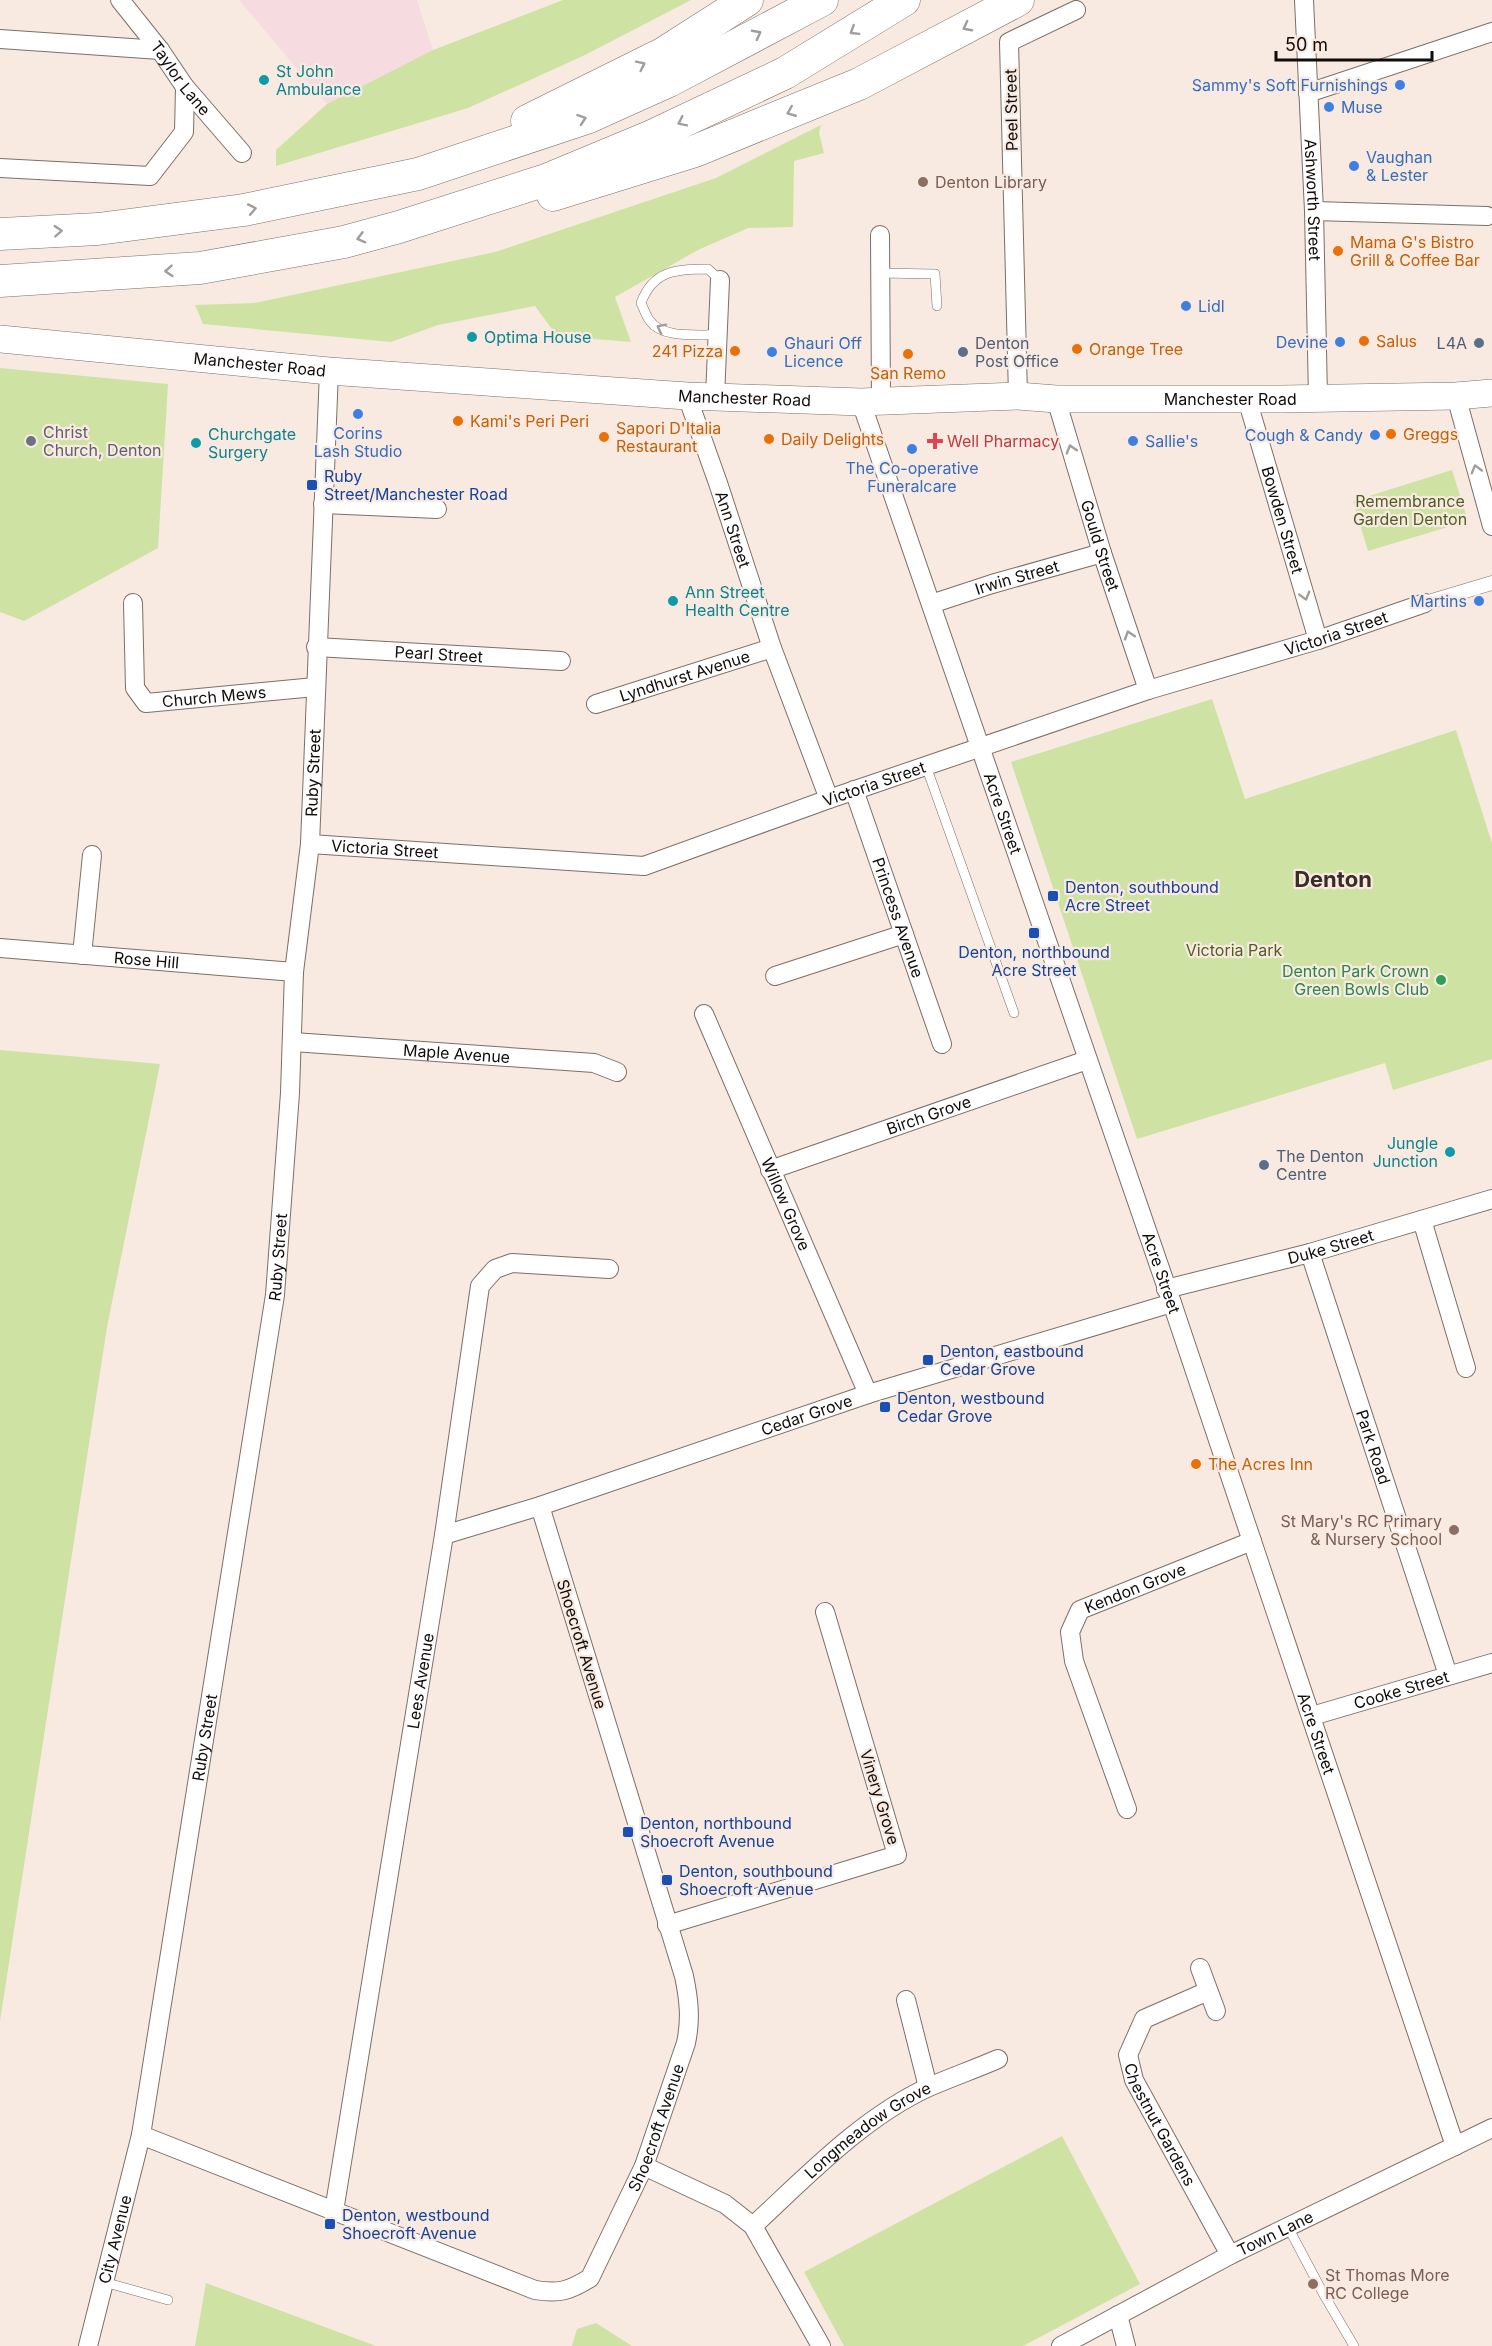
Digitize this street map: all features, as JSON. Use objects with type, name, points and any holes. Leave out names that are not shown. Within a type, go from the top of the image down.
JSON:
[{"type":"highway","points":[[418,174],[664,53],[747,0]]},
{"type":"highway","points":[[0,234],[98,229],[244,210],[418,174],[589,117],[669,81],[822,0]]},
{"type":"highway","points":[[0,281],[200,268],[344,242],[399,227],[546,180],[652,136],[785,73],[904,0]]},
{"type":"highway","points":[[399,227],[569,192],[694,151],[858,84],[1018,0]]},
{"type":"main road","name":"Manchester Road","points":[[0,339],[329,371],[687,396],[871,401],[1018,396],[1056,399],[1247,399],[1456,396],[1492,393]]},
{"type":"street","name":"Taylor Lane","points":[[120,0],[186,87],[243,153]]},
{"type":"street","name":"Ashworth Street","points":[[1304,0],[1314,211],[1318,398]]},
{"type":"street","name":"Peel Street","points":[[1018,396],[1009,42],[1076,10]]},
{"type":"street","points":[[1308,93],[1492,32]]},
{"type":"street","points":[[0,39],[160,50]]},
{"type":"street","points":[[0,168],[150,176],[184,132],[186,87]]},
{"type":"street","points":[[1314,211],[1487,216]]},
{"type":"street","name":"Acre Street","points":[[880,235],[880,273],[871,401],[931,604],[1312,1716],[1455,2146]]},
{"type":"street","points":[[715,397],[720,280]]},
{"type":"street","name":"Ruby Street","points":[[141,2135],[275,1295],[293,1042],[294,972],[310,844],[316,647],[329,371]]},
{"type":"street","name":"Ann Street","points":[[687,396],[772,648],[829,799]]},
{"type":"street","points":[[1456,396],[1492,526]]},
{"type":"street","name":"Gould Street","points":[[1056,399],[1102,553],[1148,690]]},
{"type":"street","name":"Bowden Street","points":[[1247,399],[1318,640]]},
{"type":"street","points":[[323,504],[437,509]]},
{"type":"street","name":"Irwin Street","points":[[931,604],[1102,553]]},
{"type":"street","points":[[1425,603],[1492,583]]},
{"type":"street","name":"Church Mews","points":[[133,603],[135,688],[146,703],[315,687]]},
{"type":"street","name":"Victoria Street","points":[[310,844],[644,866],[854,790],[1148,690],[1318,640],[1425,603]]},
{"type":"street","name":"Pearl Street","points":[[316,647],[561,661]]},
{"type":"street","name":"Lyndhurst Avenue","points":[[596,704],[772,648]]},
{"type":"street","name":"Princess Avenue","points":[[854,790],[942,1044]]},
{"type":"street","points":[[82,955],[92,855]]},
{"type":"street","points":[[775,976],[904,934]]},
{"type":"street","name":"Rose Hill","points":[[0,948],[294,972]]},
{"type":"street","name":"Willow Grove","points":[[704,1014],[868,1394]]},
{"type":"street","name":"Maple Avenue","points":[[293,1042],[594,1063],[617,1072]]},
{"type":"street","name":"Birch Grove","points":[[770,1170],[1087,1060]]},
{"type":"street","name":"Duke Street","points":[[1169,1296],[1492,1199]]},
{"type":"street","points":[[1422,1221],[1466,1368]]},
{"type":"street","name":"Park Road","points":[[1310,1253],[1448,1675]]},
{"type":"street","name":"Lees Avenue","points":[[334,2211],[444,1535],[480,1286],[495,1269],[512,1263],[609,1269]]},
{"type":"street","name":"Cedar Grove","points":[[444,1535],[540,1506],[868,1394],[1169,1296]]},
{"type":"street","name":"Shoecroft Avenue","points":[[141,2135],[535,2290],[556,2294],[575,2288],[590,2278],[644,2166],[686,2043],[690,2022],[689,2000],[684,1976],[540,1506]]},
{"type":"street","name":"Kendon Grove","points":[[1126,1809],[1074,1661],[1070,1632],[1074,1620],[1080,1610],[1252,1541]]},
{"type":"street","name":"Vinery Grove","points":[[667,1925],[897,1855],[825,1612]]},
{"type":"street","name":"Cooke Street","points":[[1312,1716],[1492,1663]]},
{"type":"street","points":[[1200,1968],[1216,2011]]},
{"type":"street","name":"Chestnut Gardens","points":[[1208,1991],[1144,2019],[1128,2055],[1134,2080],[1230,2255]]},
{"type":"street","points":[[906,2000],[928,2087]]},
{"type":"street","name":"Longmeadow Grove","points":[[753,2226],[818,2166],[896,2106],[928,2087],[998,2060]]},
{"type":"street","name":"Town Lane","points":[[1061,2346],[1230,2255],[1492,2128]]},
{"type":"street","name":"City Avenue","points":[[88,2346],[141,2135]]},
{"type":"street","points":[[644,2166],[725,2204],[753,2226],[821,2346]]},
{"type":"street","points":[[1118,2315],[1126,2346]]},
{"type":"lane","points":[[718,335],[668,333],[650,321],[641,303],[646,291],[662,276],[675,270],[708,269],[720,280]]},
{"type":"lane","points":[[880,273],[935,274],[937,306]]},
{"type":"lane","points":[[926,766],[1014,1013]]},
{"type":"lane","points":[[1288,2227],[1354,2346]]},
{"type":"lane","points":[[104,2282],[168,2300]]},
{"type":"shaded area","points":[[239,0],[417,0],[433,50],[327,104]]},
{"type":"green space","points":[[563,0],[691,0],[585,55],[468,108],[276,166],[276,150],[327,104],[433,50]]},
{"type":"green space","points":[[821,125],[819,133],[824,153],[794,161],[793,227],[748,228],[698,250],[615,297],[631,342],[557,336],[535,306],[438,325],[391,342],[203,324],[195,305],[255,303],[495,252],[716,178]]},
{"type":"green space","points":[[0,368],[168,384],[158,548],[24,621],[0,612]]},
{"type":"green space","name":"Remembrance Garden Denton","points":[[1452,470],[1468,521],[1368,551],[1353,501]]},
{"type":"green space","name":"Victoria Park","points":[[1212,699],[1245,799],[1456,730],[1492,843],[1492,1059],[1393,1090],[1385,1063],[1137,1139],[1011,762]]},
{"type":"green space","points":[[0,1050],[160,1064],[107,1327],[0,2021]]},
{"type":"green space","points":[[1062,2136],[1140,2284],[1023,2346],[844,2346],[804,2272]]},
{"type":"green space","points":[[206,2283],[376,2346],[195,2346]]},
{"type":"green space","points":[[596,2323],[632,2346],[572,2346],[577,2329]]},
{"type":"place","name":"St John Ambulance","points":[[264,80]]},
{"type":"place","name":"Sammy's Soft Furnishings","points":[[1400,85]]},
{"type":"place","name":"Muse","points":[[1329,107]]},
{"type":"place","name":"Vaughan & Lester","points":[[1354,166]]},
{"type":"place","name":"Denton Library","points":[[923,182]]},
{"type":"place","name":"Mama G's Bistro Grill & Coffee Bar","points":[[1338,251]]},
{"type":"place","name":"Lidl","points":[[1186,306]]},
{"type":"place","name":"Optima House","points":[[472,337]]},
{"type":"place","name":"Salus","points":[[1364,341]]},
{"type":"place","name":"Devine","points":[[1340,342]]},
{"type":"place","name":"L4A","points":[[1479,343]]},
{"type":"place","name":"Orange Tree","points":[[1077,349]]},
{"type":"place","name":"241 Pizza","points":[[735,351]]},
{"type":"place","name":"Ghauri Off Licence","points":[[772,352]]},
{"type":"place","name":"Denton Post Office","points":[[963,352]]},
{"type":"place","name":"San Remo","points":[[908,354]]},
{"type":"place","name":"Corins Lash Studio","points":[[358,414]]},
{"type":"place","name":"Kami's Peri Peri","points":[[458,421]]},
{"type":"place","name":"Greggs","points":[[1391,434]]},
{"type":"place","name":"Cough & Candy","points":[[1375,435]]},
{"type":"place","name":"Sapori D'Italia Restaurant","points":[[604,437]]},
{"type":"place","name":"Daily Delights","points":[[769,439]]},
{"type":"place","name":"Christ Church, Denton","points":[[31,441]]},
{"type":"place","name":"Well Pharmacy","points":[[935,441]]},
{"type":"place","name":"Sallie's","points":[[1133,441]]},
{"type":"place","name":"Churchgate Surgery","points":[[196,443]]},
{"type":"place","name":"The Co-operative Funeralcare","points":[[912,449]]},
{"type":"place","name":"Ruby Street/Manchester Road","points":[[312,485]]},
{"type":"place","name":"Ann Street Health Centre","points":[[673,601]]},
{"type":"place","name":"Martins","points":[[1479,601]]},
{"type":"place","name":"Denton, southbound Acre Street","points":[[1053,896]]},
{"type":"place","name":"Denton, northbound Acre Street","points":[[1034,933]]},
{"type":"place","name":"Denton Park Crown Green Bowls Club","points":[[1441,980]]},
{"type":"place","name":"Jungle Junction","points":[[1450,1152]]},
{"type":"place","name":"The Denton Centre","points":[[1264,1165]]},
{"type":"place","name":"Denton, eastbound Cedar Grove","points":[[928,1360]]},
{"type":"place","name":"Denton, westbound Cedar Grove","points":[[885,1407]]},
{"type":"place","name":"The Acres Inn","points":[[1196,1464]]},
{"type":"place","name":"St Mary's RC Primary & Nursery School","points":[[1454,1530]]},
{"type":"place","name":"Denton, northbound Shoecroft Avenue","points":[[628,1832]]},
{"type":"place","name":"Denton, southbound Shoecroft Avenue","points":[[667,1880]]},
{"type":"place","name":"Denton, westbound Shoecroft Avenue","points":[[330,2224]]},
{"type":"place","name":"St Thomas More RC College","points":[[1313,2284]]},
{"type":"district","name":"Denton","points":[[1333,879]]}]
